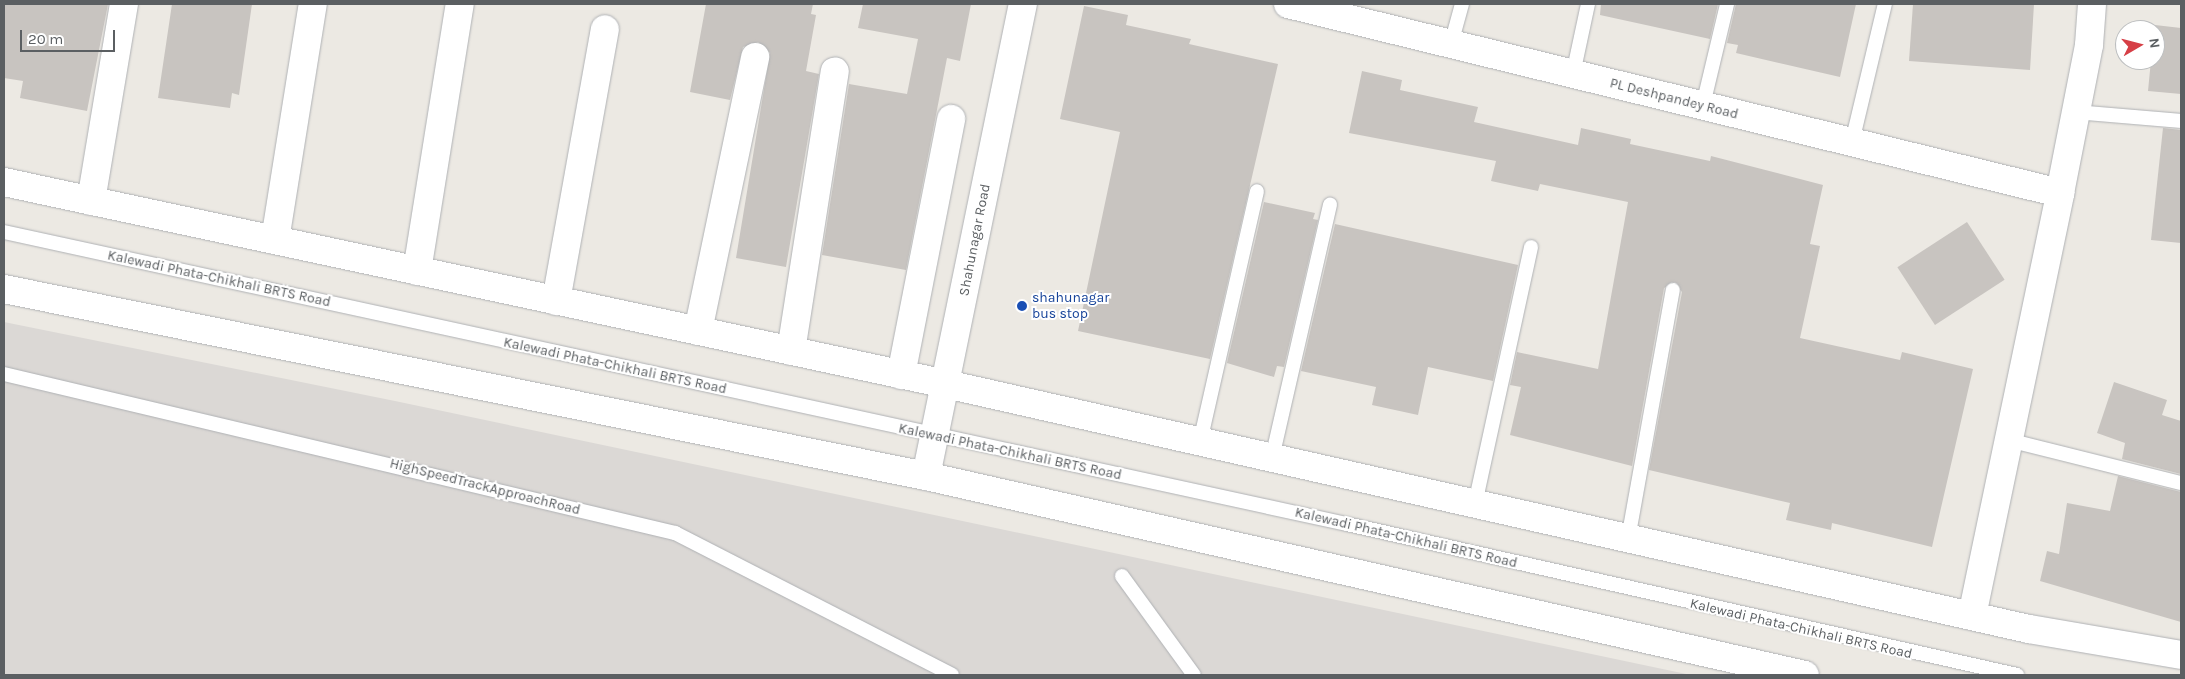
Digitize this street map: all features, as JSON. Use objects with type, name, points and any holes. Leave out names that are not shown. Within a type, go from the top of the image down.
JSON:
[{"type":"main road","points":[[91,201],[124,4]]},
{"type":"main road","points":[[275,240],[313,4]]},
{"type":"main road","points":[[417,271],[460,4]]},
{"type":"main road","name":"Shahunagar Road","points":[[926,476],[1023,4]]},
{"type":"main road","name":"PL Deshpandey Road","points":[[1288,4],[2060,193]]},
{"type":"main road","points":[[1972,616],[2076,112],[2092,4]]},
{"type":"main road","points":[[556,301],[605,29]]},
{"type":"main road","points":[[698,331],[755,57]]},
{"type":"main road","points":[[791,351],[836,71]]},
{"type":"main road","points":[[901,375],[951,119]]},
{"type":"main road","points":[[4,182],[946,384],[1972,616],[2181,655]]},
{"type":"main road","points":[[4,289],[926,476],[1805,675]]},
{"type":"lane","points":[[1451,44],[1462,4]]},
{"type":"lane","points":[[1573,74],[1588,4]]},
{"type":"lane","points":[[1703,106],[1728,4]]},
{"type":"lane","points":[[1852,142],[1885,4]]},
{"type":"lane","points":[[2076,112],[2181,121]]},
{"type":"lane","points":[[1200,442],[1257,191]]},
{"type":"lane","points":[[1272,458],[1330,205]]},
{"type":"lane","name":"Kalewadi Phata-Chikhali BRTS Road","points":[[4,232],[935,436],[1347,524],[2016,675]]},
{"type":"lane","points":[[1475,504],[1531,247]]},
{"type":"lane","points":[[1628,538],[1673,290]]},
{"type":"lane","name":"HighSpeedTrackApproachRoad","points":[[4,374],[675,533],[947,671]]},
{"type":"lane","points":[[2008,440],[2181,483]]},
{"type":"lane","points":[[1122,576],[1194,675]]},
{"type":"shaded area","points":[[4,322],[395,401],[1691,675],[4,675]]},
{"type":"building","points":[[4,4],[108,4],[87,111],[20,98],[23,81],[4,78]]},
{"type":"building","points":[[172,4],[252,4],[239,95],[232,93],[230,108],[158,98]]},
{"type":"building","points":[[706,4],[813,4],[811,14],[816,15],[806,71],[819,74],[786,267],[736,258],[770,53],[758,42],[743,47],[730,100],[690,92]]},
{"type":"building","points":[[863,4],[971,4],[960,61],[947,58],[906,270],[822,255],[849,84],[907,94],[918,39],[858,28]]},
{"type":"building","points":[[1601,4],[1718,4],[1710,39],[1600,15]]},
{"type":"building","points":[[1736,4],[1856,4],[1840,77],[1736,53],[1738,45],[1727,43]]},
{"type":"building","points":[[1913,4],[2034,4],[2030,70],[1909,61]]},
{"type":"building","points":[[1084,6],[1128,15],[1126,25],[1191,39],[1189,44],[1278,64],[1210,359],[1078,331],[1120,132],[1060,119]]},
{"type":"building","points":[[2165,26],[2181,28],[2181,94],[2148,91],[2150,70],[2165,70]]},
{"type":"building","points":[[1362,71],[1402,80],[1400,90],[1478,107],[1474,122],[1578,145],[1581,128],[1631,139],[1630,144],[1710,161],[1711,156],[1823,185],[1810,244],[1820,246],[1800,338],[1900,360],[1902,352],[1973,369],[1932,547],[1832,523],[1831,530],[1786,520],[1790,503],[1649,470],[1682,292],[1675,282],[1664,288],[1632,466],[1510,435],[1521,387],[1510,385],[1517,352],[1598,369],[1628,202],[1540,184],[1538,191],[1491,181],[1496,161],[1349,133]]},
{"type":"building","points":[[2163,128],[2181,130],[2181,243],[2151,240]]},
{"type":"building","points":[[1264,202],[1315,213],[1313,219],[1318,220],[1284,367],[1277,366],[1274,377],[1227,363]]},
{"type":"building","points":[[1967,222],[2005,280],[1935,325],[1897,267]]},
{"type":"building","points":[[1335,224],[1518,265],[1493,381],[1428,367],[1418,415],[1372,405],[1376,387],[1301,371]]},
{"type":"building","points":[[2114,382],[2167,400],[2162,415],[2181,421],[2181,474],[2122,459],[2125,443],[2097,433]]},
{"type":"building","points":[[2118,476],[2181,492],[2181,622],[2040,581],[2047,551],[2059,554],[2067,503],[2110,511]]},
{"type":"place","name":"shahunagar bus stop","points":[[1022,306]]}]
